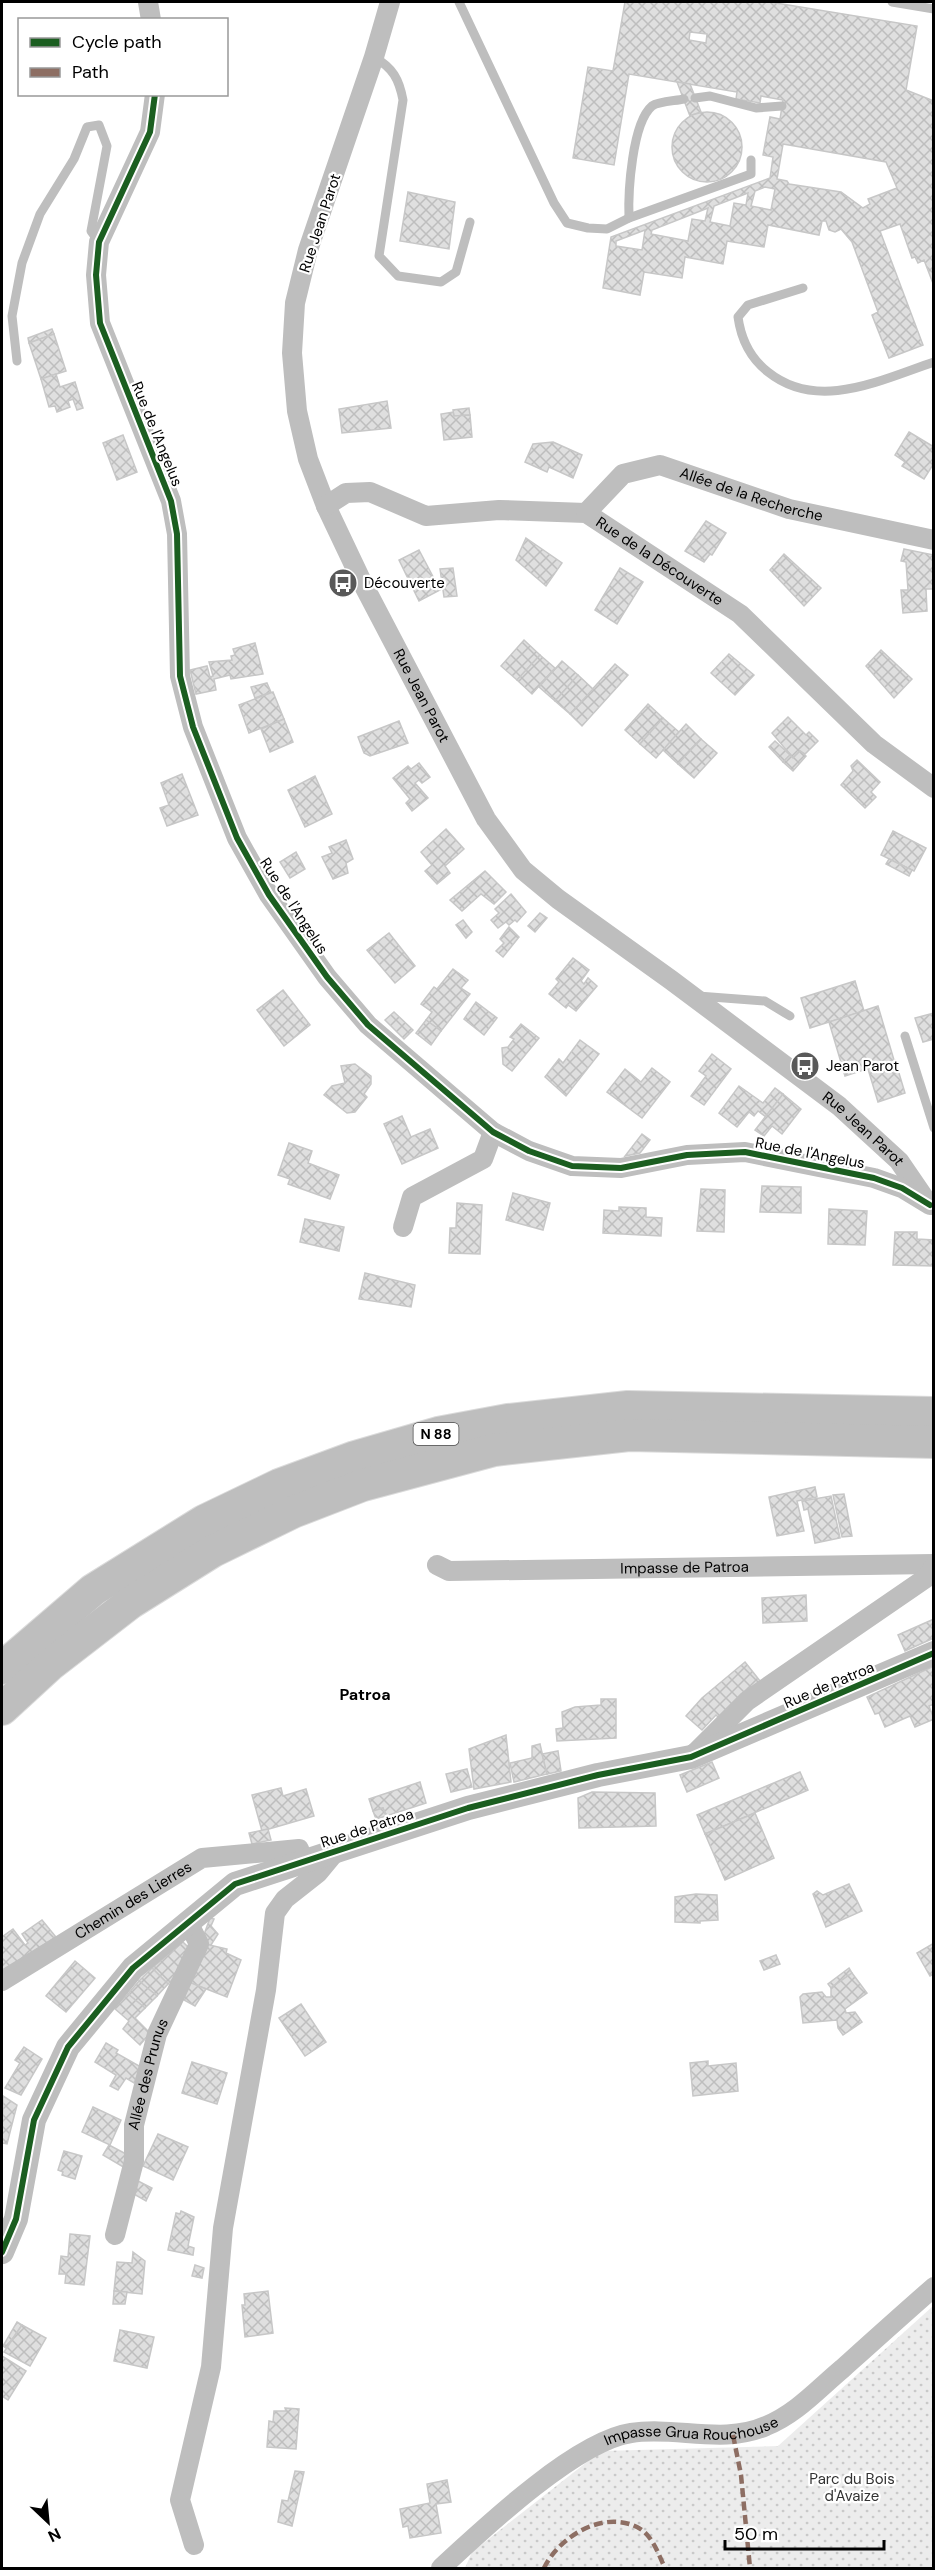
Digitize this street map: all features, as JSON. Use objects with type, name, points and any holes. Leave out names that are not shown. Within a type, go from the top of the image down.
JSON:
[{"type":"highway","name":"N 88","points":[[2,1668],[93,1590],[204,1521],[290,1481],[354,1457],[438,1433],[508,1420],[628,1407],[933,1413]]},
{"type":"highway","name":"N 88","points":[[2,1709],[51,1664],[130,1603],[213,1551],[293,1512],[363,1485],[494,1450],[629,1435],[933,1442]]},
{"type":"street","points":[[148,2],[151,18]]},
{"type":"street","name":"Rue Jean Parot","points":[[390,2],[374,57],[308,250],[295,303],[292,353],[297,411],[308,459],[326,506],[364,586],[486,819],[523,870],[558,899],[854,1118],[899,1161],[932,1207]]},
{"type":"street","name":"Rue de l'Angelus","points":[[155,96],[150,132],[99,242],[96,275],[100,323],[171,501],[177,534],[180,676],[193,727],[223,807],[269,895],[327,977],[368,1025],[493,1132],[529,1151],[572,1166],[621,1168],[687,1155],[745,1152],[874,1178],[902,1188],[932,1207]]},
{"type":"street","name":"Allée de la Recherche","points":[[586,513],[623,474],[660,465],[789,509],[933,540]]},
{"type":"street","name":"Rue de la Découverte","points":[[326,506],[346,493],[370,492],[426,516],[499,510],[586,513],[740,614],[874,744],[933,788]]},
{"type":"street","points":[[403,1227],[412,1197],[483,1159],[493,1132]]},
{"type":"street","name":"Impasse de Patroa","points":[[437,1565],[449,1571],[933,1566]]},
{"type":"street","name":"Impasse de Patroa","points":[[690,1757],[747,1701],[926,1578],[933,1566]]},
{"type":"street","name":"Rue de Patroa","points":[[2,2252],[16,2218],[34,2120],[68,2047],[134,1968],[235,1884],[468,1808],[598,1775],[690,1757],[933,1653]]},
{"type":"street","name":"Chemin des Lierres","points":[[2,1981],[202,1858],[299,1850],[304,1861]]},
{"type":"street","points":[[194,2546],[180,2500],[211,2367],[223,2228],[266,1990],[275,1913],[285,1899],[318,1873],[338,1850]]},
{"type":"street","name":"Allée des Prunus","points":[[115,2235],[134,2161],[134,2125],[157,2034],[199,1944],[188,1922]]},
{"type":"street","name":"Impasse Grua Rouchouse","points":[[441,2568],[479,2533],[566,2464],[597,2444],[631,2433],[733,2435],[766,2427],[796,2409],[933,2287]]},
{"type":"lane","points":[[459,2],[544,182],[567,223],[588,228],[607,229],[629,218],[743,178],[751,174],[751,160]]},
{"type":"lane","points":[[892,2],[933,9]]},
{"type":"lane","points":[[374,57],[390,67],[400,84],[403,100],[379,256],[398,276],[441,282],[456,272],[470,222]]},
{"type":"lane","points":[[695,98],[710,96],[756,108],[782,106]]},
{"type":"lane","points":[[629,218],[628,196],[642,117],[654,104],[684,99]]},
{"type":"lane","points":[[17,361],[12,316],[22,263],[40,214],[74,159],[87,127],[99,125],[107,146],[91,231],[99,242]]},
{"type":"lane","points":[[803,288],[748,305],[738,317],[740,332],[752,356],[759,365],[787,386],[825,392],[850,390],[933,362]]},
{"type":"lane","points":[[692,996],[765,1001],[790,1016]]},
{"type":"lane","points":[[906,1036],[933,1128]]},
{"type":"green space","name":"Parc du Bois d'Avaize","points":[[933,2306],[933,2568],[465,2568],[472,2552],[601,2451],[778,2446]]},
{"type":"building","points":[[625,2],[770,2],[917,26],[906,90],[934,101],[934,286],[924,260],[918,263],[915,257],[912,258],[900,224],[880,231],[923,345],[889,358],[872,315],[878,312],[852,242],[841,229],[835,232],[829,230],[826,221],[822,221],[819,235],[768,225],[764,247],[727,241],[723,264],[685,257],[682,278],[644,272],[640,295],[603,288],[611,237],[770,178],[773,157],[763,155],[770,117],[780,119],[783,100],[761,96],[760,103],[736,99],[737,92],[629,74],[614,165],[573,158],[588,67],[613,71]],"holes":[[[690,32],[707,34],[706,43],[689,40]],[[783,144],[886,162],[897,188],[868,199],[870,204],[863,208],[841,192],[789,184],[787,181],[777,179]],[[765,187],[775,189],[771,210],[751,206],[755,191]],[[748,193],[746,205],[734,203],[730,226],[710,222],[714,206]],[[708,208],[705,221],[692,219],[688,241],[651,234],[652,230]],[[645,230],[642,250],[616,246],[616,241]]]},
{"type":"building","points":[[677,82],[690,84],[701,112],[690,116]]},
{"type":"building","points":[[700,112],[714,112],[727,118],[736,127],[742,140],[740,160],[732,172],[714,182],[700,182],[687,176],[678,167],[672,154],[672,140],[678,127],[687,118]]},
{"type":"building","points":[[408,192],[455,202],[449,249],[400,241]]},
{"type":"building","points":[[52,329],[54,334],[29,343],[28,338]]},
{"type":"building","points":[[54,334],[66,371],[41,379],[29,343]]},
{"type":"building","points":[[56,374],[60,387],[75,382],[83,408],[77,410],[73,399],[68,401],[70,407],[57,412],[55,406],[49,407],[41,379]]},
{"type":"building","points":[[387,401],[391,428],[342,433],[339,409]]},
{"type":"building","points":[[469,408],[470,415],[454,416],[453,410]]},
{"type":"building","points":[[453,412],[454,416],[470,415],[472,437],[444,440],[441,414]]},
{"type":"building","points":[[909,432],[934,447],[934,463],[924,479],[902,466],[905,462],[895,455]]},
{"type":"building","points":[[123,435],[137,472],[117,480],[103,443]]},
{"type":"building","points":[[553,442],[582,455],[573,478],[549,467],[547,472],[525,462],[533,444]]},
{"type":"building","points":[[706,521],[726,533],[712,555],[710,554],[704,562],[685,551]]},
{"type":"building","points":[[526,538],[562,563],[546,586],[516,560]]},
{"type":"building","points":[[904,549],[934,555],[933,589],[926,589],[927,611],[903,613],[901,590],[908,590],[906,562],[901,561]]},
{"type":"building","points":[[419,550],[440,590],[419,601],[399,560]]},
{"type":"building","points":[[784,554],[821,588],[804,606],[770,570]]},
{"type":"building","points":[[453,568],[457,596],[444,597],[440,569]]},
{"type":"building","points":[[620,568],[643,582],[617,624],[595,610]]},
{"type":"building","points":[[524,640],[540,655],[517,680],[501,666]]},
{"type":"building","points":[[255,643],[263,674],[231,679],[230,675],[214,679],[216,690],[196,694],[190,670],[207,666],[210,677],[213,676],[209,662],[232,660],[231,656],[235,655],[233,649]]},
{"type":"building","points":[[881,650],[912,679],[894,698],[866,666]]},
{"type":"building","points":[[729,654],[754,675],[735,695],[711,673]]},
{"type":"building","points":[[540,655],[555,668],[532,694],[517,680]]},
{"type":"building","points":[[562,661],[578,675],[555,701],[539,687]]},
{"type":"building","points":[[615,664],[628,675],[582,726],[570,714]]},
{"type":"building","points":[[578,675],[593,689],[570,714],[555,701]]},
{"type":"building","points":[[267,683],[271,692],[255,698],[251,687]]},
{"type":"building","points":[[273,692],[284,719],[249,733],[239,705]]},
{"type":"building","points":[[648,704],[663,718],[640,744],[625,730]]},
{"type":"building","points":[[788,717],[806,735],[809,732],[818,741],[805,754],[800,751],[793,758],[772,733]]},
{"type":"building","points":[[663,718],[679,732],[656,758],[640,744]]},
{"type":"building","points":[[284,719],[293,742],[270,752],[261,729]]},
{"type":"building","points":[[399,721],[408,743],[370,756],[364,753],[358,737]]},
{"type":"building","points":[[686,724],[701,739],[678,764],[663,750]]},
{"type":"building","points":[[701,739],[717,753],[694,778],[678,764]]},
{"type":"building","points":[[775,741],[790,755],[783,762],[769,747]]},
{"type":"building","points":[[800,751],[806,756],[793,771],[783,762],[790,755],[793,758]]},
{"type":"building","points":[[857,760],[880,782],[871,792],[876,797],[865,808],[841,785],[853,771],[851,766]]},
{"type":"building","points":[[419,763],[430,777],[422,783],[419,780],[415,783],[428,798],[412,811],[406,803],[410,799],[393,778],[408,766],[411,769]]},
{"type":"building","points":[[182,774],[198,815],[167,826],[160,808],[169,805],[161,783]]},
{"type":"building","points":[[315,776],[332,814],[305,827],[288,790]]},
{"type":"building","points":[[446,829],[464,849],[445,866],[450,873],[437,884],[425,871],[432,865],[421,852]]},
{"type":"building","points":[[893,831],[926,848],[914,871],[881,855]]},
{"type":"building","points":[[346,840],[353,859],[346,863],[348,873],[333,879],[322,857],[332,853],[329,847]]},
{"type":"building","points":[[296,852],[305,869],[290,878],[280,862]]},
{"type":"building","points":[[889,859],[912,870],[909,876],[886,864]]},
{"type":"building","points":[[485,871],[506,892],[494,904],[481,894],[462,911],[450,900]]},
{"type":"building","points":[[511,894],[526,912],[517,922],[515,920],[509,925],[506,922],[498,928],[491,920],[499,913],[495,909]]},
{"type":"building","points":[[540,913],[547,918],[535,932],[528,926]]},
{"type":"building","points":[[463,920],[472,932],[466,938],[456,925]]},
{"type":"building","points":[[509,927],[519,937],[503,957],[496,951],[504,943],[500,939]]},
{"type":"building","points":[[389,933],[415,966],[395,983],[367,950]]},
{"type":"building","points":[[573,958],[589,970],[581,981],[584,984],[588,978],[597,986],[576,1011],[568,1005],[566,1008],[549,994],[559,982],[556,979]]},
{"type":"building","points":[[453,969],[468,980],[461,988],[470,994],[441,1031],[426,1020],[432,1012],[421,1004],[434,987],[437,989]]},
{"type":"building","points":[[855,981],[864,1011],[810,1028],[801,998]]},
{"type":"building","points":[[283,990],[310,1025],[284,1046],[257,1010]]},
{"type":"building","points":[[476,1002],[497,1018],[484,1035],[464,1019]]},
{"type":"building","points":[[878,1006],[894,1060],[845,1076],[829,1022]]},
{"type":"building","points":[[394,1012],[413,1030],[404,1039],[385,1020]]},
{"type":"building","points":[[934,1013],[934,1039],[923,1042],[915,1018]]},
{"type":"building","points":[[426,1020],[441,1031],[431,1045],[416,1033]]},
{"type":"building","points":[[521,1024],[539,1038],[512,1071],[503,1064],[502,1048],[508,1047],[514,1039],[510,1037]]},
{"type":"building","points":[[580,1040],[599,1054],[566,1096],[545,1077],[559,1059],[563,1063]]},
{"type":"building","points":[[712,1054],[731,1069],[704,1105],[691,1096],[706,1076],[699,1071]]},
{"type":"building","points":[[895,1060],[905,1093],[878,1102],[868,1069]]},
{"type":"building","points":[[355,1064],[371,1076],[371,1084],[364,1094],[367,1097],[355,1112],[347,1113],[324,1095],[332,1086],[345,1083],[341,1066]]},
{"type":"building","points":[[652,1068],[670,1082],[642,1118],[607,1092],[625,1069],[641,1082]]},
{"type":"building","points":[[739,1086],[763,1103],[775,1088],[783,1094],[766,1117],[758,1111],[754,1116],[749,1112],[737,1127],[719,1113]]},
{"type":"building","points":[[783,1094],[801,1109],[782,1134],[772,1126],[764,1136],[755,1130]]},
{"type":"building","points":[[402,1116],[411,1137],[430,1129],[438,1148],[402,1164],[384,1124]]},
{"type":"building","points":[[642,1134],[650,1140],[640,1153],[625,1156]]},
{"type":"building","points":[[289,1143],[312,1151],[308,1163],[339,1175],[330,1199],[288,1184],[290,1179],[278,1175]]},
{"type":"building","points":[[762,1186],[801,1187],[801,1213],[760,1212]]},
{"type":"building","points":[[701,1189],[725,1190],[724,1232],[697,1231]]},
{"type":"building","points":[[513,1193],[550,1203],[543,1230],[506,1220]]},
{"type":"building","points":[[457,1203],[482,1205],[480,1254],[449,1253],[450,1228],[456,1228]]},
{"type":"building","points":[[619,1207],[646,1208],[646,1217],[662,1218],[661,1236],[603,1233],[604,1210],[619,1211]]},
{"type":"building","points":[[829,1209],[867,1211],[865,1245],[828,1244]]},
{"type":"building","points":[[305,1219],[344,1227],[339,1251],[300,1242]]},
{"type":"building","points":[[895,1232],[917,1232],[917,1239],[934,1240],[934,1266],[893,1265]]},
{"type":"building","points":[[365,1273],[415,1285],[411,1307],[359,1299]]},
{"type":"building","points":[[815,1487],[817,1497],[797,1501],[804,1531],[777,1536],[769,1497]]},
{"type":"building","points":[[844,1494],[852,1536],[842,1537],[833,1495]]},
{"type":"building","points":[[831,1496],[840,1538],[815,1543],[808,1509],[804,1510],[802,1501]]},
{"type":"building","points":[[806,1595],[807,1621],[763,1623],[762,1598]]},
{"type":"building","points":[[934,1619],[934,1638],[905,1651],[898,1635]]},
{"type":"building","points":[[745,1662],[760,1681],[719,1718],[716,1715],[702,1730],[686,1716],[702,1698]]},
{"type":"building","points":[[934,1666],[934,1704],[929,1706],[934,1719],[915,1727],[910,1716],[885,1727],[879,1713],[875,1714],[867,1697]]},
{"type":"building","points":[[601,1699],[616,1699],[616,1738],[557,1741],[556,1729],[563,1728],[562,1712],[575,1707],[601,1705]]},
{"type":"building","points":[[506,1735],[511,1782],[474,1789],[469,1749]]},
{"type":"building","points":[[540,1744],[547,1774],[514,1782],[510,1763],[532,1758],[532,1746]]},
{"type":"building","points":[[558,1751],[561,1771],[547,1774],[542,1754]]},
{"type":"building","points":[[712,1762],[719,1778],[687,1792],[680,1775]]},
{"type":"building","points":[[467,1769],[472,1787],[451,1792],[446,1774]]},
{"type":"building","points":[[800,1772],[808,1790],[705,1834],[697,1815]]},
{"type":"building","points":[[420,1782],[426,1803],[386,1816],[383,1808],[373,1811],[369,1799]]},
{"type":"building","points":[[281,1788],[283,1796],[306,1789],[314,1816],[262,1831],[252,1795]]},
{"type":"building","points":[[592,1792],[655,1793],[656,1826],[579,1828],[578,1798]]},
{"type":"building","points":[[383,1808],[386,1816],[376,1819],[373,1811]]},
{"type":"building","points":[[755,1813],[774,1858],[725,1880],[705,1834]]},
{"type":"building","points":[[268,1829],[271,1840],[252,1844],[249,1833]]},
{"type":"building","points":[[849,1884],[862,1911],[826,1927],[813,1894],[817,1891],[823,1895]]},
{"type":"building","points":[[696,1894],[717,1895],[718,1920],[700,1921],[700,1923],[675,1922],[675,1897]]},
{"type":"building","points":[[210,1918],[214,1919],[211,1926],[218,1934],[211,1945],[201,1943]]},
{"type":"building","points":[[42,1920],[56,1937],[2,1972],[2,1937],[13,1929],[25,1945],[28,1943],[22,1934]]},
{"type":"building","points":[[183,1942],[191,1950],[181,1971],[168,1984],[152,1968]]},
{"type":"building","points":[[201,1943],[227,1949],[226,1953],[241,1960],[227,1997],[186,1981]]},
{"type":"building","points":[[934,1943],[934,1974],[930,1976],[917,1953]]},
{"type":"building","points":[[776,1955],[780,1964],[764,1970],[760,1961]]},
{"type":"building","points":[[75,1961],[95,1978],[66,2012],[46,1996]]},
{"type":"building","points":[[152,1968],[168,1984],[157,1996],[139,1981]]},
{"type":"building","points":[[849,1968],[852,1973],[831,1988],[828,1984]]},
{"type":"building","points":[[852,1973],[867,1993],[845,2009],[846,2013],[855,2012],[862,2022],[843,2035],[838,2028],[837,2020],[803,2023],[800,1997],[803,1994],[822,1992],[826,1997],[831,1997],[831,1988]]},
{"type":"building","points":[[139,1981],[157,1996],[145,2008],[128,1994]]},
{"type":"building","points":[[189,1982],[206,1989],[195,2006],[182,1999]]},
{"type":"building","points":[[128,1994],[145,2008],[135,2018],[150,2033],[140,2045],[123,2029],[129,2021],[114,2008]]},
{"type":"building","points":[[301,2004],[326,2042],[305,2056],[279,2018]]},
{"type":"building","points":[[106,2043],[118,2050],[116,2053],[141,2067],[134,2083],[126,2078],[118,2090],[110,2086],[116,2075],[95,2062]]},
{"type":"building","points":[[24,2047],[42,2059],[21,2095],[5,2088],[20,2063],[15,2060]]},
{"type":"building","points":[[708,2061],[708,2066],[736,2063],[738,2091],[693,2096],[690,2063]]},
{"type":"building","points":[[192,2062],[227,2073],[217,2104],[182,2093]]},
{"type":"building","points":[[3,2096],[17,2105],[7,2144],[2,2143]]},
{"type":"building","points":[[93,2107],[121,2120],[110,2145],[82,2132]]},
{"type":"building","points":[[158,2134],[188,2147],[173,2180],[143,2166]]},
{"type":"building","points":[[109,2145],[126,2154],[125,2168],[103,2155]]},
{"type":"building","points":[[64,2151],[82,2156],[75,2179],[62,2175],[63,2172],[58,2170]]},
{"type":"building","points":[[138,2181],[152,2188],[146,2201],[132,2193]]},
{"type":"building","points":[[181,2211],[194,2217],[188,2246],[194,2248],[193,2255],[168,2250],[176,2213],[180,2214]]},
{"type":"building","points":[[70,2234],[90,2236],[84,2285],[65,2283],[66,2274],[59,2274],[61,2256],[68,2257]]},
{"type":"building","points":[[133,2252],[145,2261],[142,2294],[114,2291],[117,2262],[132,2263]]},
{"type":"building","points":[[195,2265],[204,2268],[202,2278],[192,2276]]},
{"type":"building","points":[[114,2291],[127,2292],[125,2304],[113,2304]]},
{"type":"building","points":[[268,2291],[273,2333],[245,2337],[242,2305],[245,2305],[244,2294]]},
{"type":"building","points":[[17,2322],[22,2325],[6,2348],[3,2346]]},
{"type":"building","points":[[22,2325],[46,2338],[30,2366],[4,2352]]},
{"type":"building","points":[[120,2330],[154,2337],[147,2368],[114,2361]]},
{"type":"building","points":[[2,2356],[26,2371],[8,2400],[2,2396]]},
{"type":"building","points":[[285,2408],[299,2409],[296,2449],[267,2447],[269,2421],[273,2422],[274,2411],[286,2411]]},
{"type":"building","points":[[295,2471],[304,2472],[292,2526],[278,2522],[282,2500],[288,2501]]},
{"type":"building","points":[[447,2480],[451,2502],[436,2504],[441,2533],[410,2538],[408,2526],[403,2527],[400,2509],[430,2503],[427,2484]]},
{"type":"marked path","points":[[733,2435],[741,2475],[750,2568]]},
{"type":"marked path","points":[[544,2568],[560,2546],[571,2537],[596,2524],[610,2522],[624,2523],[643,2530],[654,2545],[665,2568]]},
{"type":"cycle path","points":[[155,96],[150,132],[99,242],[96,275],[100,323],[171,501],[177,534],[180,676],[193,727],[237,838],[269,895],[327,977],[368,1025],[493,1132],[529,1151],[572,1166],[621,1168],[687,1155],[745,1152],[874,1178],[902,1188],[930,1205]]},
{"type":"cycle path","points":[[2,2252],[16,2219],[34,2120],[68,2047],[133,1968],[235,1884],[468,1808],[598,1775],[691,1757],[934,1653]]},
{"type":"place","name":"Découverte","points":[[343,583]]},
{"type":"place","name":"Jean Parot","points":[[805,1066]]},
{"type":"district","name":"Patroa","points":[[365,1694]]}]
